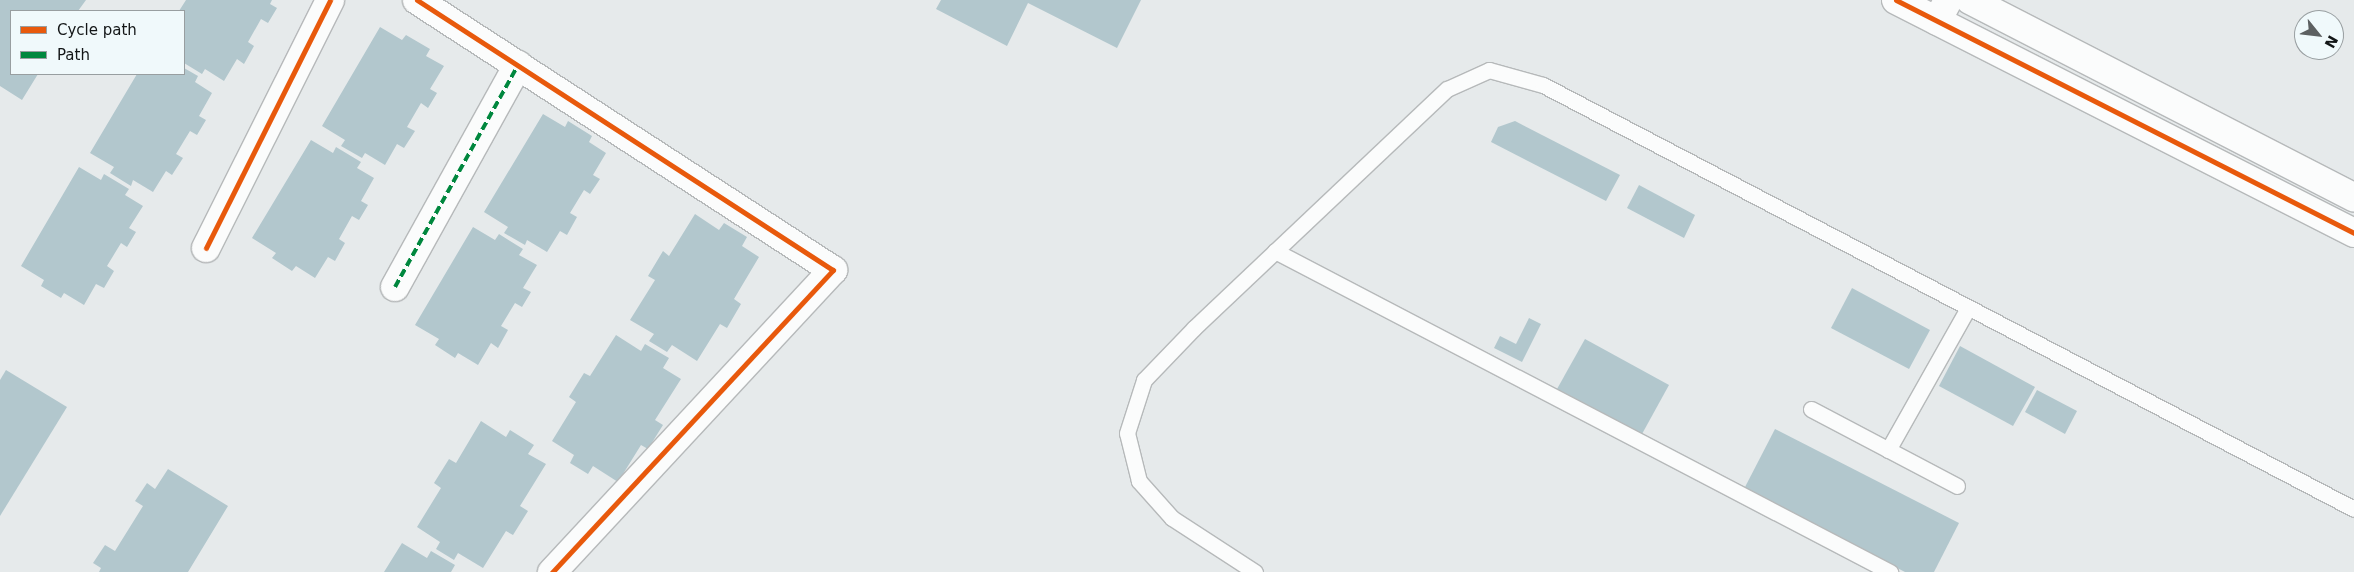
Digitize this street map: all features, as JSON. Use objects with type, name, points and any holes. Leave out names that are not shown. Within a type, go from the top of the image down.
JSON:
[{"type":"street","points":[[206,248],[330,0]]},
{"type":"street","points":[[417,0],[833,270],[552,572]]},
{"type":"street","points":[[1896,0],[1943,10],[2354,232]]},
{"type":"street","points":[[1970,0],[2354,197]]},
{"type":"street","points":[[394,287],[518,65]]},
{"type":"lane","points":[[1256,572],[1172,518],[1139,482],[1127,433],[1144,380],[1194,328],[1447,89],[1489,70],[1543,85],[2354,509]]},
{"type":"lane","points":[[1275,251],[1890,572]]},
{"type":"lane","points":[[1888,450],[1968,308]]},
{"type":"lane","points":[[1810,409],[1957,486]]},
{"type":"building","points":[[0,0],[86,0],[79,10],[10,10],[10,75],[37,75],[22,100],[0,86]]},
{"type":"building","points":[[186,0],[272,0],[270,4],[277,8],[268,23],[261,19],[248,42],[254,46],[244,64],[237,59],[224,81],[205,69],[202,74],[185,64],[185,10],[180,10]]},
{"type":"building","points":[[941,0],[1141,0],[1117,48],[1028,3],[1007,46],[936,9]]},
{"type":"building","points":[[380,27],[402,40],[406,35],[430,49],[426,56],[444,66],[430,89],[437,93],[428,108],[421,103],[407,127],[415,131],[404,148],[397,144],[385,165],[365,153],[362,158],[341,146],[345,140],[322,126]]},
{"type":"building","points":[[185,69],[198,76],[195,82],[212,93],[199,116],[206,120],[197,135],[190,131],[176,154],[183,158],[172,175],[166,171],[153,192],[133,180],[131,186],[110,173],[114,167],[90,153],[136,75],[185,75]]},
{"type":"building","points":[[543,114],[565,127],[568,121],[592,136],[589,142],[606,153],[593,175],[600,179],[590,194],[584,190],[570,213],[577,217],[567,235],[560,231],[547,252],[527,240],[525,245],[504,233],[508,227],[484,212]]},
{"type":"building","points":[[1515,121],[1620,175],[1606,201],[1491,142],[1498,127]]},
{"type":"building","points":[[311,140],[333,153],[336,147],[361,162],[357,168],[374,178],[361,201],[368,205],[359,220],[352,216],[339,239],[345,243],[335,261],[328,257],[315,278],[296,266],[292,271],[272,258],[276,253],[252,238]]},
{"type":"building","points":[[79,167],[101,180],[104,174],[129,189],[125,195],[143,206],[129,228],[136,232],[127,247],[121,243],[107,266],[114,271],[104,288],[96,284],[84,305],[64,293],[61,298],[41,286],[44,280],[21,266]]},
{"type":"building","points":[[1639,185],[1695,215],[1684,238],[1627,208]]},
{"type":"building","points":[[695,214],[719,230],[724,223],[747,237],[742,246],[759,257],[734,299],[741,304],[727,328],[720,324],[697,361],[672,345],[667,352],[649,341],[654,334],[630,320],[655,280],[648,276],[663,251],[669,256]]},
{"type":"building","points":[[473,227],[495,240],[499,234],[523,249],[519,255],[537,265],[523,288],[531,292],[522,307],[515,303],[501,326],[508,330],[498,348],[491,343],[478,365],[458,353],[455,358],[435,345],[439,339],[415,325]]},
{"type":"building","points":[[1852,288],[1930,330],[1909,369],[1831,328]]},
{"type":"building","points":[[1529,318],[1541,324],[1522,362],[1494,348],[1500,336],[1516,344]]},
{"type":"building","points":[[616,335],[641,351],[645,344],[669,358],[663,368],[681,379],[655,420],[663,425],[648,449],[641,445],[618,482],[593,466],[588,474],[570,463],[574,455],[552,441],[576,402],[569,397],[584,373],[590,376]]},
{"type":"building","points":[[1585,339],[1669,385],[1642,434],[1557,389]]},
{"type":"building","points":[[1960,346],[2035,387],[2013,426],[1939,386]]},
{"type":"building","points":[[6,370],[67,407],[0,516],[0,380]]},
{"type":"building","points":[[2037,390],[2077,411],[2065,434],[2025,412]]},
{"type":"building","points":[[481,421],[506,437],[510,430],[534,445],[528,454],[546,464],[520,506],[528,511],[513,535],[506,531],[483,568],[458,553],[454,560],[436,549],[440,542],[417,527],[441,488],[434,483],[449,459],[456,463]]},
{"type":"building","points":[[1775,429],[1959,523],[1934,572],[1905,572],[1744,489]]},
{"type":"building","points":[[168,469],[228,506],[188,572],[99,572],[101,568],[93,563],[105,545],[115,551],[143,506],[135,501],[147,483],[155,489]]},
{"type":"building","points":[[402,543],[427,558],[431,551],[455,565],[451,572],[384,572]]},
{"type":"marked path","points":[[395,287],[518,65]]},
{"type":"cycle path","points":[[206,248],[330,0]]},
{"type":"cycle path","points":[[417,0],[833,270],[552,572]]},
{"type":"cycle path","points":[[1896,0],[2354,233]]}]
